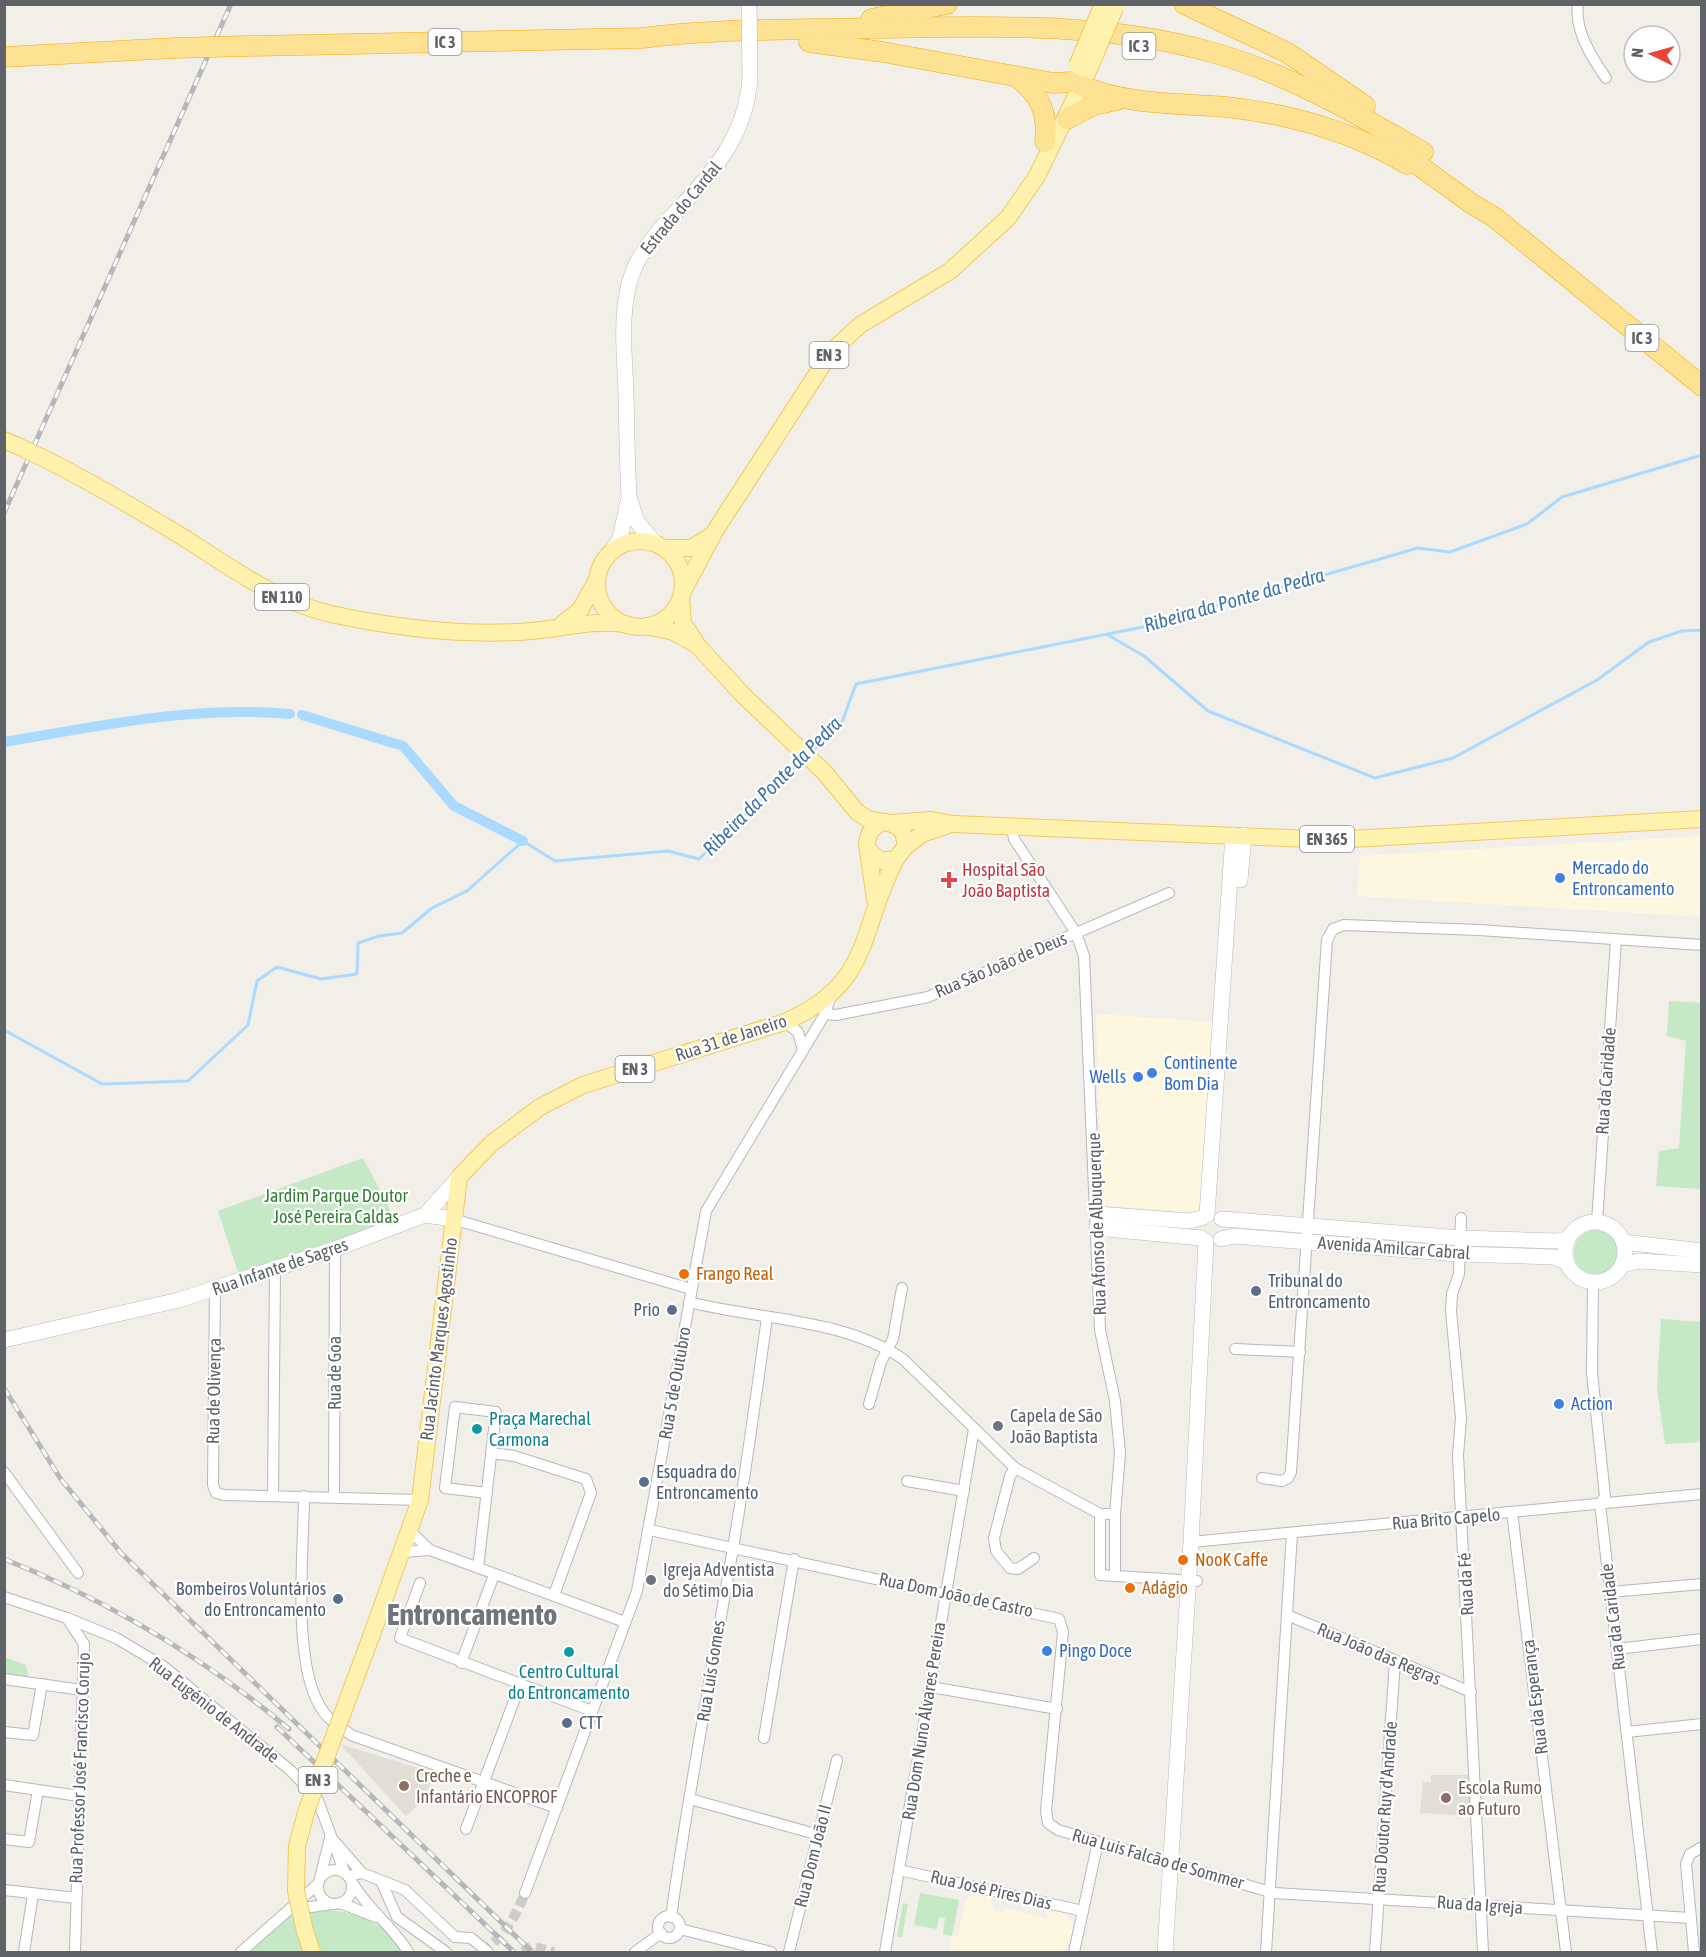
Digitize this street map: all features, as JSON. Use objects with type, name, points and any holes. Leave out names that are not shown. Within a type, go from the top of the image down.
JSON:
[{"type":"highway","points":[[815,35],[947,4]]},
{"type":"highway","points":[[1184,4],[1288,53],[1347,93],[1424,152]]},
{"type":"highway","name":"IC 3","points":[[815,35],[1023,27],[1093,31],[1166,41],[1213,52],[1286,79],[1334,101],[1424,152],[1476,194],[1494,217]]},
{"type":"highway","name":"IC 3","points":[[4,57],[175,48],[642,38],[679,33],[1034,36],[1080,39],[1158,49],[1240,70],[1310,99],[1373,134],[1494,217],[1701,386]]},
{"type":"highway","points":[[815,35],[884,51],[1053,83],[1080,75],[1120,99]]},
{"type":"highway","points":[[1016,77],[1032,90],[1042,104],[1046,121],[1045,142]]},
{"type":"highway","points":[[1067,119],[1094,105],[1120,99],[1238,109],[1309,122],[1359,138],[1437,178]]},
{"type":"main road","name":"EN 3","points":[[996,229],[1080,75],[1111,6]]},
{"type":"main road","name":"EN 3","points":[[645,626],[667,617],[715,531],[819,369],[839,343],[860,325],[950,271],[996,229],[1027,194],[1067,119],[1080,75]]},
{"type":"main road","name":"EN 110","points":[[11,443],[119,498],[265,588],[313,609],[358,619],[452,631],[503,633],[550,629]]},
{"type":"main road","name":"EN 3","points":[[611,553],[632,542],[691,548],[705,542],[715,531]]},
{"type":"main road","name":"EN 3","points":[[660,546],[675,558],[681,570],[683,623],[698,646],[858,812],[868,819],[888,823]]},
{"type":"main road","points":[[550,629],[576,615],[598,579],[603,563],[611,553]]},
{"type":"main road","points":[[598,579],[599,595],[604,606],[615,618],[626,624]]},
{"type":"main road","points":[[550,629],[597,622],[626,624]]},
{"type":"main road","name":"EN 3","points":[[626,624],[674,632],[698,646]]},
{"type":"main road","name":"EN 3","points":[[822,775],[868,848],[875,905]]},
{"type":"main road","name":"EN 365","points":[[888,823],[931,820],[953,824],[1334,840],[1701,819]]},
{"type":"main road","points":[[888,823],[903,832],[900,853],[881,861],[868,848],[871,830],[888,823]]},
{"type":"main road","name":"EN 365","points":[[900,853],[922,834],[953,824]]},
{"type":"main road","name":"EN 3","points":[[831,995],[853,968],[867,938],[875,905],[900,853]]},
{"type":"main road","name":"Rua 31 de Janeiro","points":[[459,1178],[492,1143],[540,1107],[583,1085],[785,1022],[810,1011],[831,995]]},
{"type":"main road","name":"Rua Jacinto Marques Agostinho","points":[[420,1500],[459,1178]]},
{"type":"main road","name":"EN 3","points":[[312,1953],[296,1891],[297,1846],[307,1809],[420,1500]]},
{"type":"street","name":"Estrada do Cardal","points":[[628,487],[624,335],[630,280],[639,258],[657,232],[709,177],[729,149],[745,114],[750,78],[749,4]]},
{"type":"street","points":[[1578,4],[1576,15],[1590,56],[1606,78]]},
{"type":"street","points":[[628,487],[630,506],[637,522],[660,546]]},
{"type":"street","points":[[611,553],[623,529],[628,487]]},
{"type":"street","name":"Rua Afonso de Albuquerque","points":[[1012,826],[1014,839],[1076,933],[1084,956],[1100,1330],[1115,1401],[1120,1453],[1115,1514],[1115,1576]]},
{"type":"street","points":[[1213,1217],[1238,835]]},
{"type":"street","points":[[1210,836],[1236,858]]},
{"type":"street","points":[[1236,858],[1258,842],[1272,837]]},
{"type":"street","name":"Rua São João de Deus","points":[[825,1014],[836,1015],[928,997],[1169,893]]},
{"type":"street","points":[[1262,1478],[1282,1480],[1288,1478],[1291,1473],[1327,940],[1333,929],[1344,926],[1479,930],[1701,945]]},
{"type":"street","name":"Rua da Caridade","points":[[1597,1222],[1616,940]]},
{"type":"street","name":"Rua 5 de Outubro","points":[[525,1893],[637,1591],[650,1530],[706,1211],[825,1014],[831,995]]},
{"type":"street","points":[[785,1022],[798,1032],[803,1050]]},
{"type":"street","name":"Rua 31 de Janeiro","points":[[425,1215],[459,1178]]},
{"type":"street","name":"Rua Infante de Sagres","points":[[4,1340],[179,1300],[275,1270],[425,1215],[453,1219],[691,1289]]},
{"type":"street","points":[[1173,1953],[1175,1863],[1211,1240],[1198,1226],[1213,1217]]},
{"type":"street","points":[[1211,1240],[1226,1227],[1213,1217]]},
{"type":"street","name":"Avenida Amilcar Cabral","points":[[1097,1221],[1189,1221],[1213,1217],[1308,1235]]},
{"type":"street","name":"Rua da Fé","points":[[1461,1218],[1459,1274],[1452,1294],[1451,1311],[1461,1418],[1458,1455],[1463,1517],[1483,1953]]},
{"type":"street","name":"Avenida Amilcar Cabral","points":[[1097,1221],[1211,1240],[1234,1236],[1308,1235],[1460,1246],[1554,1257],[1566,1262]]},
{"type":"street","points":[[1597,1222],[1613,1228],[1623,1242],[1625,1258],[1610,1278],[1593,1282],[1576,1276],[1566,1262],[1565,1246],[1580,1226],[1597,1222]]},
{"type":"street","name":"Avenida Amilcar Cabral","points":[[1460,1246],[1568,1239]]},
{"type":"street","points":[[1623,1242],[1701,1251]]},
{"type":"street","name":"Rua de Goa","points":[[334,1497],[335,1249]]},
{"type":"street","points":[[1622,1265],[1640,1261],[1701,1265]]},
{"type":"street","points":[[275,1270],[273,1496],[420,1500]]},
{"type":"street","name":"Rua da Caridade","points":[[1593,1282],[1592,1373],[1605,1496],[1600,1504],[1652,1953]]},
{"type":"street","points":[[868,1404],[887,1348],[893,1339],[902,1288]]},
{"type":"street","name":"Rua de Olivença","points":[[215,1289],[213,1485],[216,1493],[224,1495],[273,1496]]},
{"type":"street","points":[[689,1302],[814,1325],[887,1348],[903,1359],[1015,1468],[1100,1514],[1115,1514]]},
{"type":"street","name":"Rua Luís Gomes","points":[[671,1917],[679,1851],[733,1547],[767,1318]]},
{"type":"street","points":[[1235,1349],[1300,1352]]},
{"type":"street","points":[[478,1568],[492,1453],[496,1412],[455,1407],[445,1488],[487,1493]]},
{"type":"street","name":"Rua Dom Nuno Álvares Pereira","points":[[885,1953],[974,1430]]},
{"type":"street","points":[[492,1453],[514,1456],[586,1479],[590,1485],[591,1493],[555,1595]]},
{"type":"street","points":[[1015,1468],[1010,1476],[994,1538],[996,1551],[1010,1568],[1018,1569],[1034,1558]]},
{"type":"street","points":[[4,1472],[78,1573]]},
{"type":"street","points":[[907,1481],[964,1491]]},
{"type":"street","name":"Rua Brito Capelo","points":[[1195,1542],[1701,1494]]},
{"type":"street","points":[[304,1496],[303,1657],[313,1692],[327,1717],[351,1735],[557,1808]]},
{"type":"street","name":"Rua da Esperança","points":[[1512,1512],[1566,1953]]},
{"type":"street","points":[[1100,1514],[1100,1575],[1192,1581]]},
{"type":"street","name":"Rua Dom João de Castro","points":[[650,1530],[794,1559],[1059,1619],[1064,1628],[1046,1811],[1048,1823]]},
{"type":"street","points":[[410,1531],[430,1550],[625,1622]]},
{"type":"street","points":[[1266,1953],[1292,1533]]},
{"type":"street","points":[[402,1552],[430,1550]]},
{"type":"street","points":[[764,1738],[794,1559]]},
{"type":"street","points":[[461,1663],[494,1575]]},
{"type":"street","points":[[420,1583],[400,1638],[592,1711]]},
{"type":"street","points":[[1611,1592],[1701,1584]]},
{"type":"street","points":[[4,1597],[67,1618]]},
{"type":"street","name":"Rua João das Regras","points":[[1287,1615],[1471,1692]]},
{"type":"street","name":"Rua Professor José Francisco Corujo","points":[[67,1618],[84,1644],[75,1953]]},
{"type":"street","name":"Rua Eugénio de Andrade","points":[[67,1618],[116,1638],[163,1666],[290,1770],[317,1798],[348,1876],[363,1902],[400,1938],[408,1953]]},
{"type":"street","points":[[1617,1649],[1701,1639]]},
{"type":"street","name":"Rua Doutor Ruy d'Andrade","points":[[1375,1953],[1395,1660]]},
{"type":"street","points":[[4,1679],[82,1690]]},
{"type":"street","points":[[4,1732],[33,1736],[42,1684]]},
{"type":"street","points":[[466,1829],[520,1684]]},
{"type":"street","points":[[931,1687],[1057,1709]]},
{"type":"street","points":[[1627,1732],[1701,1724]]},
{"type":"street","name":"Rua Dom João II","points":[[789,1953],[837,1760]]},
{"type":"street","points":[[4,1785],[79,1796]]},
{"type":"street","points":[[4,1839],[29,1842],[38,1790]]},
{"type":"street","points":[[690,1799],[819,1835]]},
{"type":"street","name":"Rua Luis Falcão de Sommer","points":[[1048,1823],[1058,1830],[1270,1891]]},
{"type":"street","points":[[330,1834],[319,1881],[321,1897],[382,1920]]},
{"type":"street","name":"Rua Eugénio de Andrade","points":[[330,1834],[362,1873]]},
{"type":"street","points":[[1074,1953],[1098,1842]]},
{"type":"street","points":[[1694,1953],[1686,1864],[1690,1854],[1701,1847]]},
{"type":"street","points":[[1165,1953],[1175,1863]]},
{"type":"street","points":[[240,1953],[289,1911],[331,1870],[348,1876],[362,1873],[405,1890],[455,1937],[471,1938],[483,1952]]},
{"type":"street","name":"Rua José Pires Dias","points":[[899,1870],[1083,1911]]},
{"type":"street","points":[[289,1911],[336,1904],[350,1895],[348,1876]]},
{"type":"street","points":[[381,1881],[397,1917],[446,1953]]},
{"type":"street","points":[[4,1890],[76,1898]]},
{"type":"street","name":"Rua da Igreja","points":[[1270,1891],[1691,1918]]},
{"type":"street","points":[[24,1953],[33,1894]]},
{"type":"street","points":[[660,1934],[660,1922],[671,1917],[678,1921],[680,1929]]},
{"type":"street","points":[[660,1934],[672,1938],[680,1929]]},
{"type":"street","points":[[680,1929],[771,1953]]},
{"type":"street","points":[[635,1953],[660,1934]]},
{"type":"shaded area","points":[[1701,836],[1701,917],[1357,896],[1360,856]]},
{"type":"shaded area","points":[[1096,1014],[1213,1022],[1205,1154],[1198,1213],[1102,1205]]},
{"type":"shaded area","name":"Creche e Infantário ENCOPROF","points":[[340,1744],[434,1773],[425,1798],[406,1816]]},
{"type":"shaded area","name":"Escola Rumo ao Futuro","points":[[1431,1775],[1470,1775],[1472,1816],[1420,1813],[1423,1782],[1431,1782]]},
{"type":"shaded area","points":[[971,1895],[990,1898],[995,1911],[1004,1913],[1006,1908],[1048,1919],[1046,1909],[1064,1913],[1073,1923],[1071,1940],[1067,1940],[1064,1952],[949,1952],[952,1936],[958,1936],[965,1901]]},
{"type":"green space","points":[[1669,1001],[1701,1003],[1701,1189],[1656,1186],[1659,1151],[1679,1148],[1686,1041],[1667,1036]]},
{"type":"green space","name":"Jardim Parque Doutor José Pereira Caldas","points":[[363,1158],[397,1223],[240,1278],[218,1211]]},
{"type":"green space","points":[[1596,1230],[1612,1236],[1618,1252],[1612,1268],[1596,1274],[1580,1268],[1574,1252],[1580,1236]]},
{"type":"green space","points":[[1661,1319],[1701,1322],[1701,1442],[1665,1444],[1657,1387]]},
{"type":"green space","points":[[4,1657],[26,1665],[28,1675],[24,1679],[5,1676]]},
{"type":"green space","points":[[920,1893],[959,1900],[952,1936],[943,1934],[945,1918],[939,1917],[937,1929],[914,1925]]},
{"type":"green space","points":[[903,1903],[908,1904],[902,1937],[897,1937]]},
{"type":"green space","points":[[321,1910],[345,1912],[368,1920],[388,1933],[403,1952],[321,1952],[307,1912]]},
{"type":"green space","points":[[289,1911],[309,1952],[241,1952]]},
{"type":"waterway","name":"Ribeira da Ponte da Pedra","points":[[811,752],[842,722],[856,684],[1143,627],[1418,548],[1450,552],[1527,524],[1562,497],[1702,455]]},
{"type":"waterway","points":[[1108,635],[1144,656],[1208,711],[1375,778],[1453,758],[1597,680],[1649,642],[1682,631],[1702,630]]},
{"type":"waterway","points":[[4,742],[111,724],[183,715],[218,712],[290,714]]},
{"type":"waterway","points":[[302,715],[403,746],[454,806],[523,841]]},
{"type":"waterway","name":"Ribeira da Ponte da Pedra","points":[[4,1030],[102,1084],[188,1081],[248,1025],[257,981],[277,967],[321,979],[357,974],[358,943],[379,936],[402,933],[432,908],[467,891],[523,841],[555,861],[668,851],[699,859],[802,760]]},
{"type":"tunnel","points":[[482,1952],[497,1940],[508,1926],[525,1893]]},
{"type":"tunnel","points":[[523,1952],[531,1946],[554,1952]]},
{"type":"railway","points":[[4,513],[231,4]]},
{"type":"railway","points":[[4,1388],[60,1478],[121,1553],[532,1952]]},
{"type":"railway","points":[[4,1559],[81,1593],[153,1632],[223,1678],[289,1729]]},
{"type":"railway","points":[[277,1727],[514,1952]]},
{"type":"place","name":"Mercado do Entroncamento","points":[[1560,878]]},
{"type":"place","name":"Hospital São João Baptista","points":[[949,880]]},
{"type":"place","name":"Continente Bom Dia","points":[[1152,1073]]},
{"type":"place","name":"Wells","points":[[1138,1077]]},
{"type":"place","name":"Frango Real","points":[[684,1274]]},
{"type":"place","name":"Tribunal do Entroncamento","points":[[1256,1291]]},
{"type":"place","name":"Prio","points":[[672,1310]]},
{"type":"place","name":"Action","points":[[1559,1404]]},
{"type":"place","name":"Capela de São João Baptista","points":[[998,1426]]},
{"type":"place","name":"Praça Marechal Carmona","points":[[477,1429]]},
{"type":"place","name":"Esquadra do Entroncamento","points":[[644,1482]]},
{"type":"place","name":"NooK Caffe","points":[[1183,1560]]},
{"type":"place","name":"Igreja Adventista do Sétimo Dia","points":[[651,1580]]},
{"type":"place","name":"Adágio","points":[[1130,1588]]},
{"type":"place","name":"Bombeiros Voluntários do Entroncamento","points":[[338,1599]]},
{"type":"place","name":"Pingo Doce","points":[[1047,1651]]},
{"type":"place","name":"Centro Cultural do Entroncamento","points":[[569,1652]]},
{"type":"place","name":"CTT","points":[[567,1723]]},
{"type":"place","name":"Creche e Infantário ENCOPROF","points":[[404,1786]]},
{"type":"place","name":"Escola Rumo ao Futuro","points":[[1446,1798]]},
{"type":"district","name":"Entroncamento","points":[[472,1615]]}]
